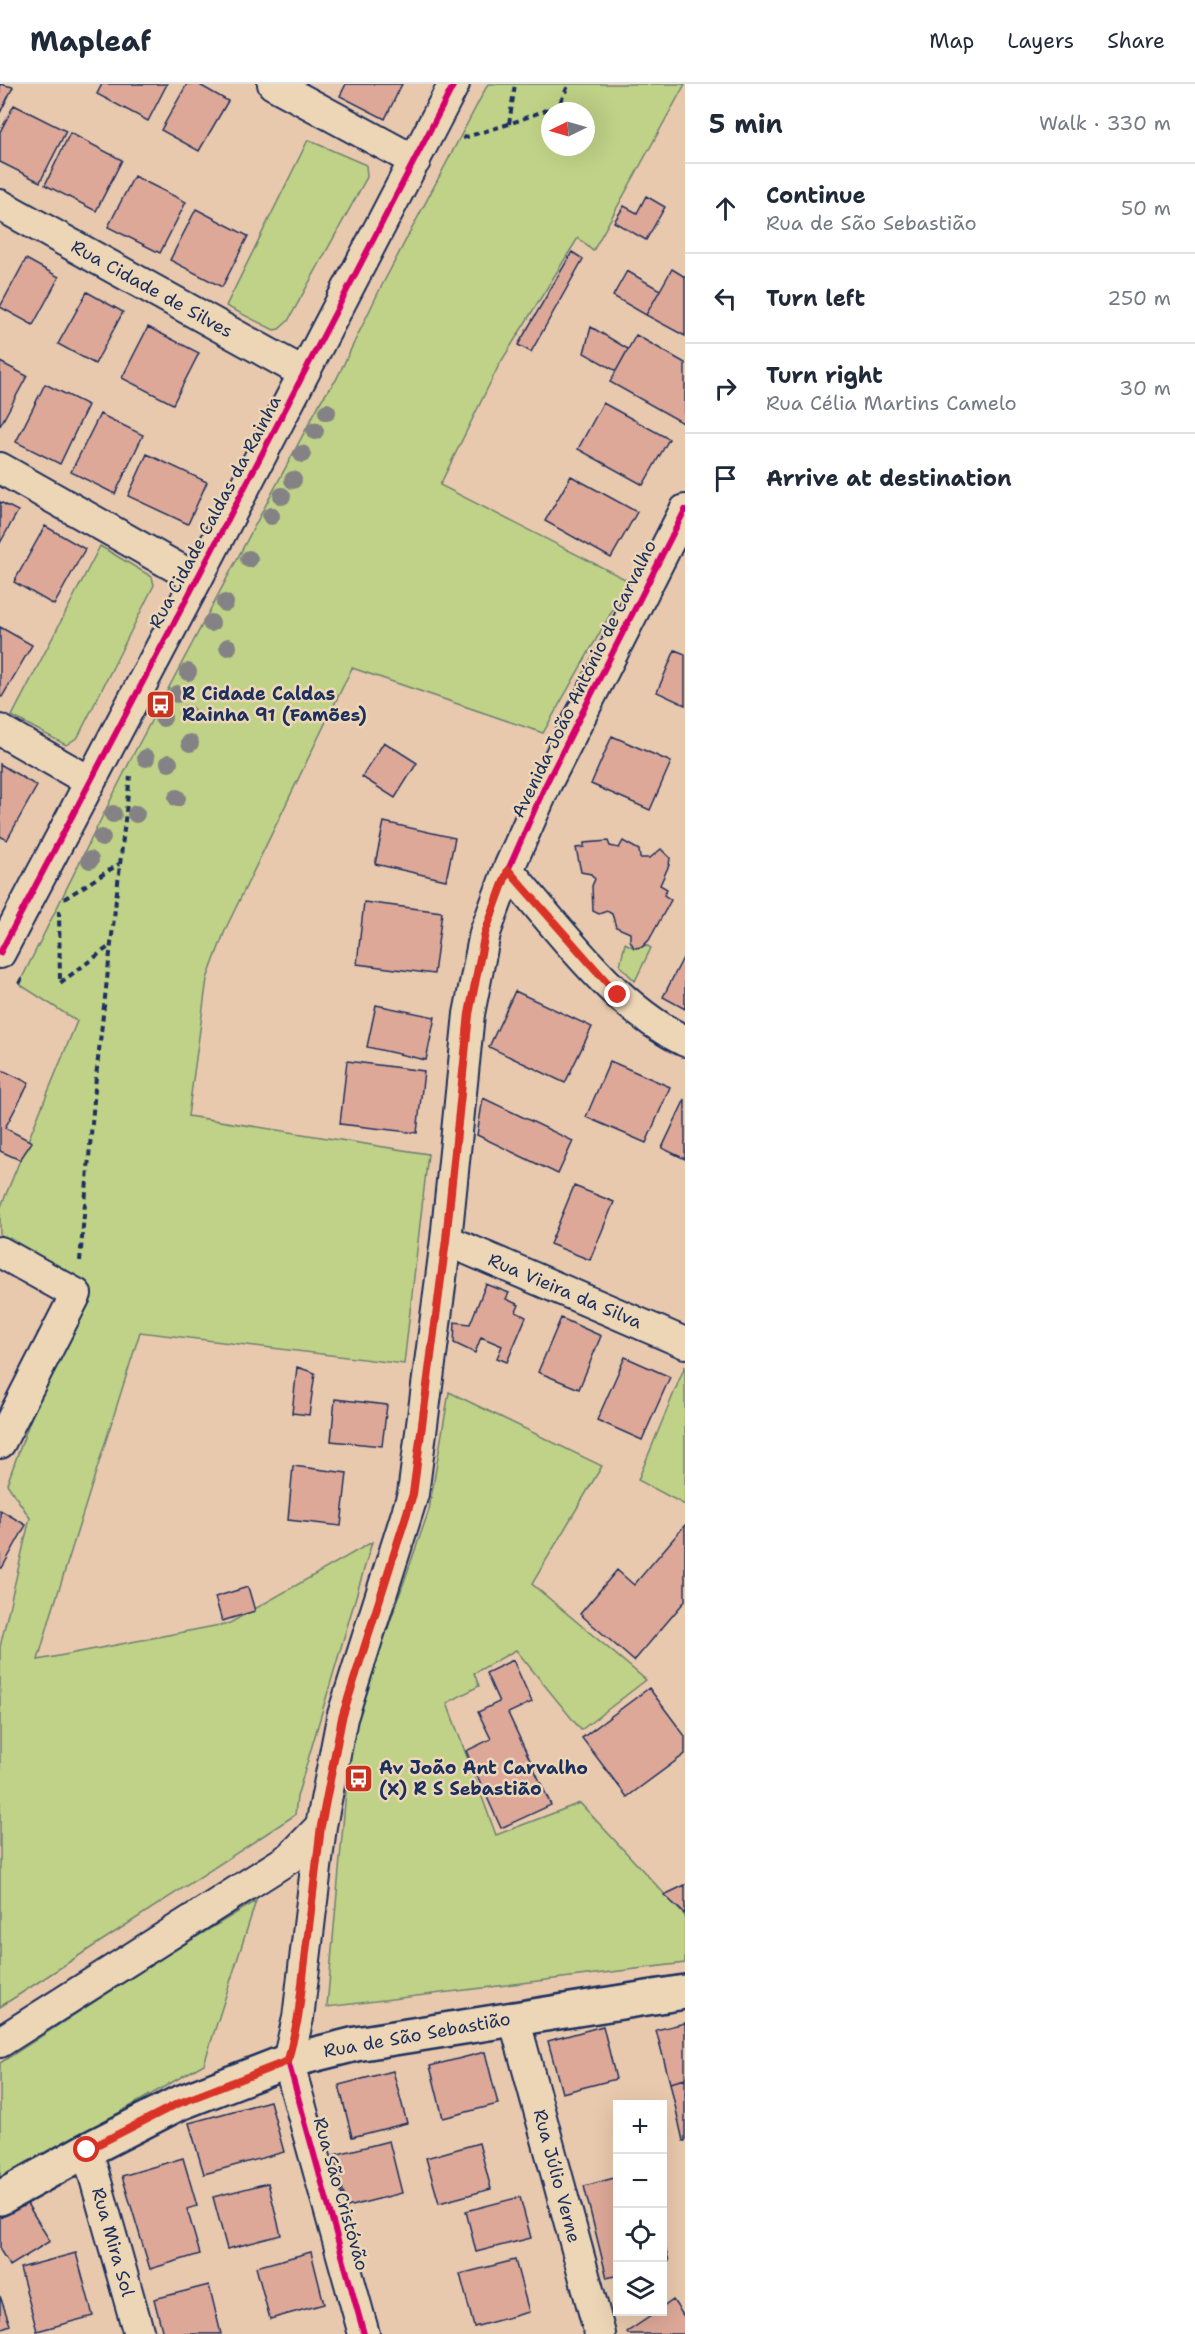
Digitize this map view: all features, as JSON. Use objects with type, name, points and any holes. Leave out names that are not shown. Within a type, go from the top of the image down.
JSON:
[{"type":"street","points":[[273,84],[415,161]]},
{"type":"street","name":"Rua Cidade Caldas da Rainha","points":[[0,953],[454,84]]},
{"type":"street","name":"Rua Cidade de Silves","points":[[0,205],[304,373]]},
{"type":"street","points":[[0,468],[197,579]]},
{"type":"street","name":"Avenida João António de Carvalho","points":[[288,2061],[298,2018],[321,1826],[342,1718],[413,1494],[446,1240],[469,1014],[485,933],[508,870],[546,784],[676,548],[685,510]]},
{"type":"street","points":[[0,730],[89,781]]},
{"type":"street","points":[[508,870],[618,995],[663,1030],[685,1041]]},
{"type":"street","name":"Rua Vieira da Silva","points":[[446,1240],[685,1343]]},
{"type":"street","points":[[0,1252],[76,1294],[0,1443]]},
{"type":"street","points":[[0,2042],[291,1857],[321,1826]]},
{"type":"street","name":"Rua de São Sebastião","points":[[0,2198],[177,2104],[288,2061],[356,2044],[685,1992]]},
{"type":"street","name":"Rua Júlio Verne","points":[[514,2018],[600,2334]]},
{"type":"street","name":"Rua São Cristóvão","points":[[288,2061],[364,2334]]},
{"type":"street","name":"Rua Mira Sol","points":[[87,2150],[139,2334]]},
{"type":"path","points":[[509,124],[514,84]]},
{"type":"path","points":[[460,139],[559,105],[569,84]]},
{"type":"path","points":[[76,1294],[84,1227],[96,1077],[131,766]]},
{"type":"path","points":[[110,946],[60,983],[59,902],[119,864]]},
{"type":"green space","points":[[488,84],[685,84],[593,251],[578,238],[499,365],[440,485],[629,581],[543,733],[352,668],[226,928],[207,979],[188,1116],[428,1154],[404,1364],[140,1332],[38,1660],[230,1623],[372,1542],[297,1797],[295,1815],[0,2007],[0,1647],[30,1518],[7,1484],[76,1294],[0,1252],[0,1209],[77,1021],[19,984],[133,755],[322,399],[336,380],[379,291]]},
{"type":"green space","points":[[308,140],[366,165],[367,177],[288,321],[279,329],[274,330],[226,306]]},
{"type":"green space","points":[[100,546],[152,577],[154,585],[78,737],[66,745],[12,716]]},
{"type":"green space","points":[[625,943],[635,947],[646,945],[651,948],[635,981],[620,966]]},
{"type":"green space","points":[[685,1366],[685,1505],[638,1480]]},
{"type":"green space","points":[[449,1392],[602,1466],[532,1584],[646,1680],[581,1730],[516,1650],[474,1673],[479,1686],[447,1703],[496,1835],[580,1803],[685,1916],[685,1963],[327,2007],[351,1734],[429,1510]]},
{"type":"green space","points":[[256,1901],[204,2064],[0,2181],[0,2063],[168,1954]]},
{"type":"building","points":[[0,84],[13,87],[0,113]]},
{"type":"building","points":[[102,84],[167,84],[148,121],[97,94]]},
{"type":"building","points":[[187,84],[198,84],[228,101],[199,151],[161,130]]},
{"type":"building","points":[[346,84],[402,84],[385,119],[340,96]]},
{"type":"building","points":[[14,105],[66,131],[40,182],[0,162],[0,132]]},
{"type":"building","points":[[70,133],[122,160],[96,211],[45,185]]},
{"type":"building","points":[[134,176],[186,202],[160,253],[108,227]]},
{"type":"building","points":[[646,196],[665,207],[646,240],[614,222],[624,206],[637,213]]},
{"type":"building","points":[[196,209],[248,236],[222,287],[170,260]]},
{"type":"building","points":[[572,252],[583,259],[531,352],[518,345]]},
{"type":"building","points":[[26,259],[59,277],[33,325],[0,307]]},
{"type":"building","points":[[672,269],[685,277],[685,336],[646,315]]},
{"type":"building","points":[[627,271],[660,290],[646,315],[613,296]]},
{"type":"building","points":[[87,292],[123,312],[95,364],[58,344]]},
{"type":"building","points":[[148,327],[199,353],[173,404],[122,378]]},
{"type":"building","points":[[591,327],[628,349],[616,371],[584,353]]},
{"type":"building","points":[[636,335],[685,363],[685,424],[610,382]]},
{"type":"building","points":[[0,362],[27,376],[0,426]]},
{"type":"building","points":[[45,384],[88,405],[60,464],[16,442]]},
{"type":"building","points":[[603,403],[669,439],[643,485],[578,449]]},
{"type":"building","points":[[100,414],[143,435],[115,494],[71,472]]},
{"type":"building","points":[[147,454],[207,482],[188,524],[128,496]]},
{"type":"building","points":[[571,476],[637,512],[611,558],[545,521]]},
{"type":"building","points":[[0,502],[18,511],[0,543]]},
{"type":"building","points":[[45,526],[85,549],[54,605],[14,582]]},
{"type":"building","points":[[0,627],[32,645],[2,697],[0,696]]},
{"type":"building","points":[[675,650],[685,654],[685,705],[657,692]]},
{"type":"building","points":[[612,736],[671,762],[650,810],[591,784]]},
{"type":"building","points":[[384,742],[417,763],[395,798],[362,777]]},
{"type":"building","points":[[0,764],[37,786],[7,840],[0,836]]},
{"type":"building","points":[[384,822],[455,838],[446,880],[375,864]]},
{"type":"building","points":[[608,841],[610,846],[619,848],[623,841],[639,850],[640,858],[650,858],[661,849],[670,858],[660,885],[667,889],[664,895],[671,900],[649,940],[642,947],[634,948],[630,940],[630,933],[616,927],[612,914],[607,911],[599,914],[593,911],[592,886],[595,879],[591,874],[581,872],[576,848],[584,847],[584,843]]},
{"type":"building","points":[[364,902],[442,912],[434,974],[357,964]]},
{"type":"building","points":[[685,954],[685,1009],[663,997]]},
{"type":"building","points":[[515,991],[592,1027],[565,1083],[489,1047]]},
{"type":"building","points":[[376,1005],[435,1017],[426,1060],[367,1047]]},
{"type":"building","points":[[347,1061],[424,1071],[417,1133],[340,1124]]},
{"type":"building","points":[[610,1061],[670,1087],[646,1143],[586,1117]]},
{"type":"building","points":[[0,1069],[29,1083],[5,1128],[32,1142],[20,1160],[0,1151]]},
{"type":"building","points":[[483,1098],[573,1141],[558,1174],[477,1135]]},
{"type":"building","points":[[685,1099],[685,1159],[662,1148]]},
{"type":"building","points":[[574,1186],[614,1202],[590,1260],[550,1244]]},
{"type":"building","points":[[486,1284],[509,1293],[506,1299],[519,1305],[516,1312],[526,1317],[507,1362],[497,1358],[502,1346],[481,1337],[475,1353],[454,1343],[455,1322],[470,1324]]},
{"type":"building","points":[[561,1318],[601,1336],[579,1389],[538,1372]]},
{"type":"building","points":[[625,1357],[670,1377],[642,1440],[597,1420]]},
{"type":"building","points":[[297,1367],[315,1373],[309,1415],[292,1413]]},
{"type":"building","points":[[335,1399],[387,1405],[382,1446],[331,1441]]},
{"type":"building","points":[[293,1466],[347,1473],[341,1526],[288,1520]]},
{"type":"building","points":[[0,1510],[26,1525],[2,1568],[0,1568]]},
{"type":"building","points":[[685,1525],[685,1601],[634,1661],[580,1614],[617,1570],[634,1585]]},
{"type":"building","points":[[248,1587],[255,1611],[222,1621],[215,1597]]},
{"type":"building","points":[[513,1660],[532,1702],[508,1713],[551,1805],[501,1828],[466,1751],[491,1739],[478,1712],[499,1702],[486,1673]]},
{"type":"building","points":[[649,1688],[685,1736],[685,1754],[627,1797],[582,1738]]},
{"type":"building","points":[[685,1885],[685,1914],[664,1895]]},
{"type":"building","points":[[685,2023],[685,2079],[670,2083],[656,2030]]},
{"type":"building","points":[[603,2026],[616,2079],[562,2093],[548,2041]]},
{"type":"building","points":[[485,2052],[498,2104],[443,2118],[430,2066]]},
{"type":"building","points":[[393,2071],[407,2123],[352,2137],[339,2085]]},
{"type":"building","points":[[685,2079],[685,2141],[683,2141],[670,2083]]},
{"type":"building","points":[[270,2101],[284,2152],[204,2174],[189,2123]]},
{"type":"building","points":[[389,2141],[402,2193],[347,2207],[334,2155]]},
{"type":"building","points":[[479,2143],[491,2189],[439,2203],[426,2158]]},
{"type":"building","points":[[183,2158],[197,2206],[187,2209],[200,2254],[150,2269],[122,2176]]},
{"type":"building","points":[[613,2178],[613,2276],[607,2278],[584,2186]]},
{"type":"building","points":[[268,2183],[281,2235],[227,2249],[213,2197]]},
{"type":"building","points":[[520,2197],[531,2238],[476,2252],[466,2211]]},
{"type":"building","points":[[26,2202],[50,2241],[10,2266],[0,2250],[0,2218]]},
{"type":"building","points":[[311,2252],[324,2304],[270,2319],[256,2267]]},
{"type":"building","points":[[76,2253],[93,2316],[37,2331],[20,2268]]},
{"type":"building","points":[[515,2260],[529,2312],[474,2327],[460,2274]]},
{"type":"building","points":[[209,2285],[221,2334],[163,2334],[154,2299]]},
{"type":"building","points":[[0,2296],[10,2325],[0,2329]]},
{"type":"building","points":[[673,2300],[685,2318],[685,2334],[628,2334],[627,2332],[651,2316],[667,2316],[667,2304]]},
{"type":"cycle path","points":[[0,953],[454,84]]},
{"type":"cycle path","points":[[364,2334],[288,2061],[298,2018],[321,1826],[342,1718],[413,1494],[446,1240],[469,1014],[485,933],[508,870],[546,784],[685,510]]},
{"type":"place","name":"R Cidade Caldas Rainha 91 (Famões)","points":[[161,704]]},
{"type":"place","name":"Av João Ant Carvalho (X) R S Sebastião","points":[[358,1778]]},
{"type":"route","points":[[87,2150],[177,2104],[288,2061],[298,2018],[321,1826],[327,1806],[342,1718],[413,1494],[446,1240],[469,1014],[485,933],[508,870],[618,995]]}]
